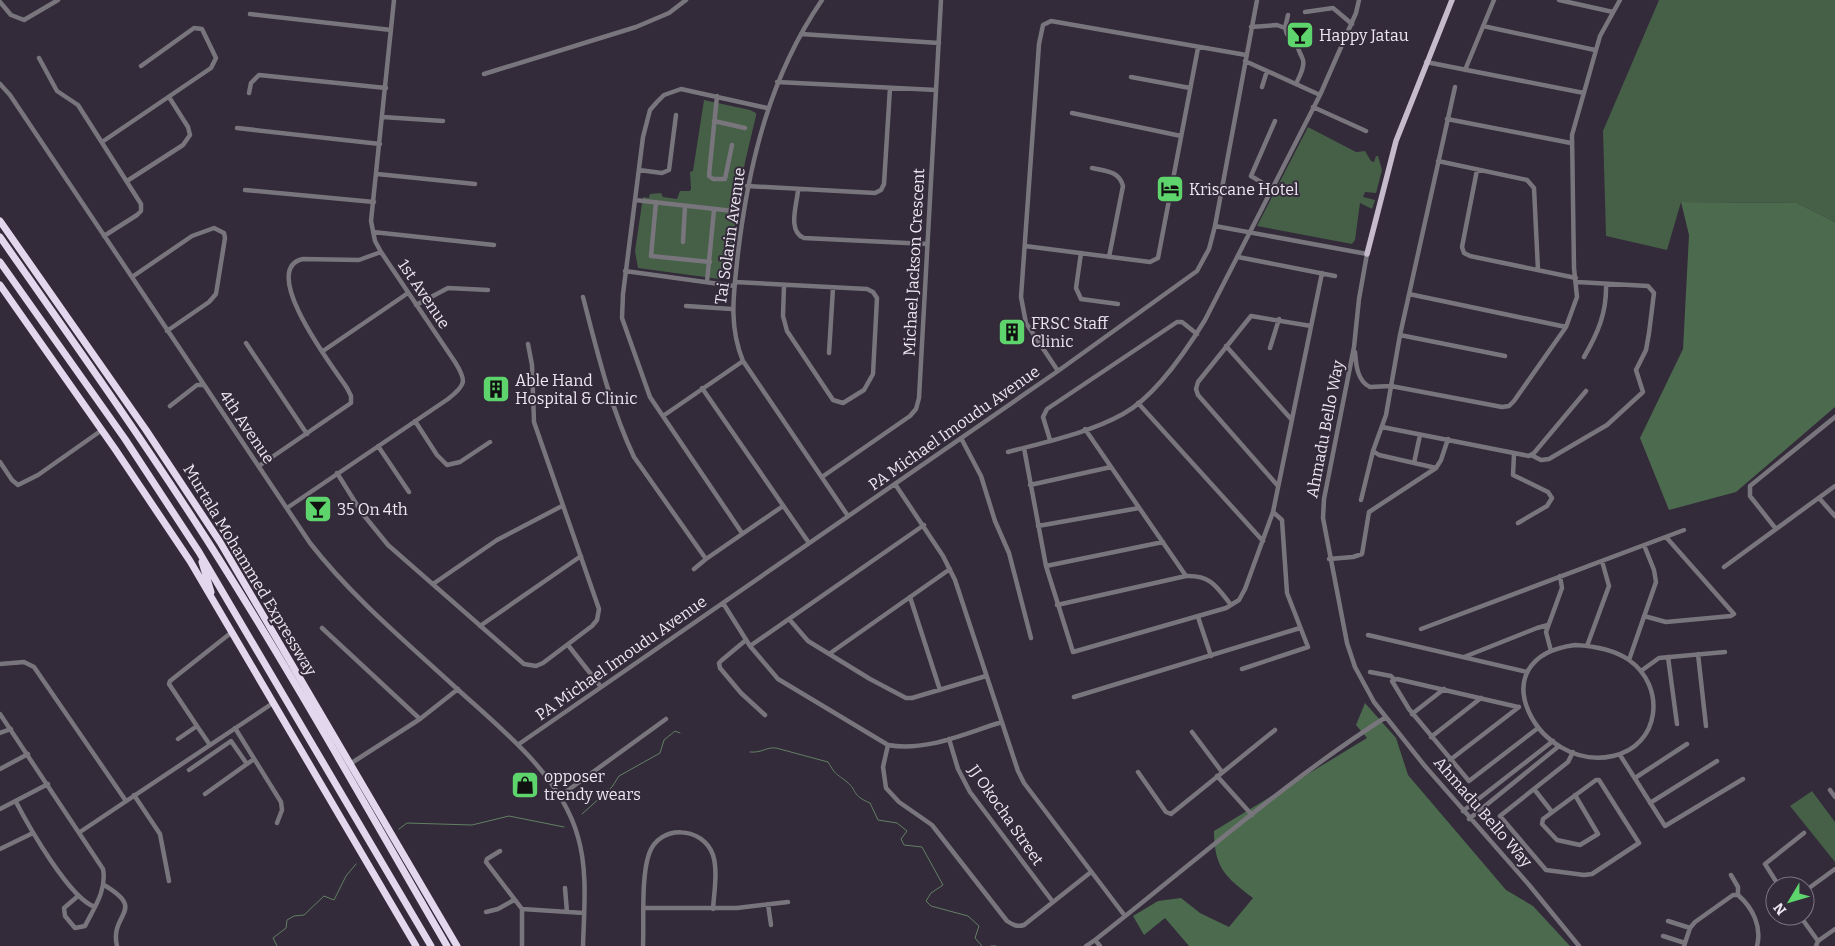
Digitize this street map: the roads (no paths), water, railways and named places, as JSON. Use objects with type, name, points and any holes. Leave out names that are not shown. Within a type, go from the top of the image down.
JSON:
[{"type":"highway","name":"Murtala Mohammed Expressway","points":[[0,221],[194,501],[457,946]]},
{"type":"highway","name":"Murtala Mohammed Expressway","points":[[0,237],[176,492],[281,662],[447,946]]},
{"type":"highway","points":[[0,262],[125,439],[199,552],[430,946]]},
{"type":"highway","points":[[0,285],[170,530],[416,946]]},
{"type":"highway","points":[[199,552],[214,602]]},
{"type":"highway","points":[[281,662],[316,705]]},
{"type":"main road","name":"Ahmadu Bello Way","points":[[1367,254],[1394,147],[1452,0]]},
{"type":"street","points":[[0,2],[11,15],[24,20],[58,0]]},
{"type":"street","name":"1st Avenue","points":[[286,508],[416,421],[462,387],[462,373],[381,252],[373,232],[372,221],[394,0]]},
{"type":"street","points":[[484,74],[636,27],[669,13],[686,0]]},
{"type":"street","name":"Tai Solarin Avenue","points":[[822,0],[777,82],[767,108],[747,186],[732,309],[736,344],[743,361],[848,516]]},
{"type":"street","name":"Michael Jackson Crescent","points":[[822,477],[910,416],[916,409],[919,398],[941,0]]},
{"type":"street","name":"PA Michael Imoudu Avenue","points":[[519,744],[1058,371],[1197,271],[1209,249],[1215,226],[1256,0]]},
{"type":"street","points":[[1008,452],[1085,429],[1124,414],[1138,403],[1174,364],[1197,334],[1238,257],[1271,188],[1320,95],[1352,24],[1359,0]]},
{"type":"street","points":[[1465,70],[1494,0]]},
{"type":"street","points":[[1560,0],[1580,2],[1612,12]]},
{"type":"street","points":[[1354,347],[1357,369],[1366,385],[1375,387],[1391,386],[1505,407],[1514,401],[1566,326],[1577,297],[1571,143],[1595,50],[1612,12],[1620,0]]},
{"type":"street","points":[[1305,12],[1333,8],[1352,24]]},
{"type":"street","points":[[250,14],[391,30]]},
{"type":"street","points":[[1288,15],[1285,28],[1287,34],[1298,44],[1303,60],[1303,66],[1296,84]]},
{"type":"street","points":[[1058,371],[1034,338],[1022,310],[1024,246],[1039,44],[1043,25],[1051,21],[1245,58],[1267,71],[1320,95]]},
{"type":"street","points":[[1251,27],[1277,25],[1285,28]]},
{"type":"street","points":[[1483,26],[1595,50]]},
{"type":"street","points":[[102,142],[215,64],[216,58],[202,29],[194,28],[141,66]]},
{"type":"street","points":[[802,34],[939,43]]},
{"type":"street","points":[[1024,246],[1150,262],[1158,258],[1198,48]]},
{"type":"street","points":[[39,58],[57,91],[78,104],[138,198],[141,211],[104,236]]},
{"type":"street","points":[[1426,62],[1584,93]]},
{"type":"street","points":[[1262,86],[1267,71]]},
{"type":"street","points":[[249,93],[251,83],[259,75],[386,88]]},
{"type":"street","points":[[1131,77],[1190,88]]},
{"type":"street","points":[[777,82],[936,90]]},
{"type":"street","name":"4th Avenue","points":[[0,84],[10,95],[310,543],[340,581],[519,744],[560,796],[574,824],[580,843],[584,913],[583,946]]},
{"type":"street","points":[[1361,500],[1373,451],[1382,427],[1400,335],[1455,87]]},
{"type":"street","points":[[747,186],[875,193],[881,190],[884,184],[890,88]]},
{"type":"street","points":[[742,533],[663,416],[643,381],[622,318],[625,271],[646,123],[650,110],[664,95],[681,90],[717,96],[767,108]]},
{"type":"street","points":[[717,96],[710,176],[713,179],[725,179],[732,145]]},
{"type":"street","points":[[128,182],[183,145],[190,135],[188,127],[169,97]]},
{"type":"street","points":[[1313,107],[1366,131]]},
{"type":"street","points":[[1072,113],[1181,136]]},
{"type":"street","points":[[639,170],[665,173],[669,170],[676,115]]},
{"type":"street","points":[[383,117],[443,121]]},
{"type":"street","points":[[1447,119],[1571,143]]},
{"type":"street","points":[[714,121],[745,128]]},
{"type":"street","points":[[1271,188],[1251,176],[1275,121]]},
{"type":"street","points":[[237,128],[380,144]]},
{"type":"street","points":[[1438,161],[1532,182],[1534,188],[1538,270]]},
{"type":"street","points":[[1092,168],[1116,174],[1121,178],[1123,186],[1109,257]]},
{"type":"street","points":[[1382,427],[1514,454],[1531,455],[1541,460],[1549,459],[1608,424],[1644,392],[1636,370],[1648,342],[1654,293],[1648,286],[1576,280],[1470,256],[1464,252],[1462,247],[1478,170]]},
{"type":"street","points":[[377,174],[475,184]]},
{"type":"street","points":[[245,190],[374,202]]},
{"type":"street","points":[[798,190],[794,229],[797,235],[804,238],[927,244]]},
{"type":"street","points":[[635,200],[733,211]]},
{"type":"street","points":[[656,202],[651,256],[710,262]]},
{"type":"street","points":[[683,242],[685,206]]},
{"type":"street","points":[[707,282],[714,210]]},
{"type":"street","points":[[1215,226],[1367,254]]},
{"type":"street","points":[[132,277],[201,232],[214,228],[224,233],[225,238],[216,294],[209,302],[167,331]]},
{"type":"street","points":[[373,232],[494,245]]},
{"type":"street","points":[[259,466],[351,403],[351,396],[347,388],[296,307],[289,280],[291,266],[297,261],[303,260],[360,260],[381,252]]},
{"type":"street","points":[[1081,253],[1076,288],[1081,299],[1118,304]]},
{"type":"street","name":"Ahmadu Bello Way","points":[[1367,254],[1359,299],[1354,347],[1324,499],[1323,518],[1341,620],[1355,667],[1374,702],[1386,717],[1462,811],[1530,886],[1579,946]]},
{"type":"street","points":[[1238,257],[1335,276]]},
{"type":"street","points":[[625,271],[707,282],[734,284],[784,285],[867,289],[873,292],[877,298],[873,374],[864,390],[843,403],[833,400],[788,331],[784,316],[784,285]]},
{"type":"street","points":[[1024,448],[1046,566],[1070,649],[1076,653],[1198,617],[1231,605],[1239,600],[1245,589],[1273,512],[1322,273]]},
{"type":"street","points":[[1584,357],[1595,339],[1605,314],[1606,284]]},
{"type":"street","points":[[416,305],[448,288],[488,290]]},
{"type":"street","points":[[830,353],[833,288]]},
{"type":"street","points":[[323,351],[408,293]]},
{"type":"street","points":[[1409,294],[1566,326]]},
{"type":"street","points":[[583,297],[600,362],[627,442],[634,457],[706,559]]},
{"type":"street","points":[[686,306],[732,309]]},
{"type":"street","points":[[1278,486],[1198,395],[1196,389],[1198,382],[1251,316],[1279,319],[1311,326]]},
{"type":"street","points":[[1270,348],[1279,319]]},
{"type":"street","points":[[1050,440],[1043,417],[1047,409],[1177,322],[1182,322],[1197,334]]},
{"type":"street","points":[[1400,335],[1504,356]]},
{"type":"street","points":[[246,343],[307,434]]},
{"type":"street","points":[[337,474],[380,536],[524,664],[530,666],[543,662],[568,645],[592,626],[599,615],[534,422],[532,365],[528,344]]},
{"type":"street","points":[[1226,346],[1292,420]]},
{"type":"street","points":[[663,416],[743,361]]},
{"type":"street","points":[[170,406],[197,386],[204,386]]},
{"type":"street","points":[[702,388],[809,544]]},
{"type":"street","points":[[1531,455],[1586,391]]},
{"type":"street","points":[[1138,403],[1263,541]]},
{"type":"street","points":[[1776,529],[1750,496],[1750,486],[1835,417]]},
{"type":"street","points":[[416,421],[437,455],[447,465],[460,462],[490,442]]},
{"type":"street","points":[[1085,429],[1186,576]]},
{"type":"street","points":[[0,462],[12,480],[18,485],[38,475],[102,430]]},
{"type":"street","points":[[1414,463],[1420,435]]},
{"type":"street","points":[[961,438],[981,476],[995,521],[1009,553],[1020,604],[1031,638]]},
{"type":"street","points":[[1329,559],[1353,557],[1362,554],[1369,512],[1436,468],[1441,460],[1448,439]]},
{"type":"street","points":[[378,446],[409,492]]},
{"type":"street","points":[[1373,451],[1436,468]]},
{"type":"street","points":[[1514,454],[1513,474],[1548,492],[1552,498],[1547,506],[1518,522]]},
{"type":"street","points":[[1030,485],[1111,468]]},
{"type":"street","points":[[895,484],[924,526],[950,569],[1024,783],[1125,916]]},
{"type":"street","points":[[1724,567],[1835,486]]},
{"type":"street","points":[[1819,498],[1835,516]]},
{"type":"street","points":[[433,584],[504,536],[562,506]]},
{"type":"street","points":[[694,569],[782,506]]},
{"type":"street","points":[[1038,526],[1139,508]]},
{"type":"street","points":[[1242,669],[1305,649],[1308,644],[1287,593],[1282,520],[1273,512]]},
{"type":"street","points":[[750,646],[924,526]]},
{"type":"street","points":[[1421,629],[1684,530]]},
{"type":"street","points":[[1644,616],[1666,622],[1732,616],[1734,614],[1666,537]]},
{"type":"street","points":[[1046,566],[1163,542]]},
{"type":"street","points":[[1629,660],[1655,586],[1656,578],[1644,545]]},
{"type":"street","points":[[480,626],[580,556]]},
{"type":"street","points":[[1588,646],[1609,586],[1602,561]]},
{"type":"street","points":[[829,654],[950,569]]},
{"type":"street","points":[[1057,605],[1186,576],[1202,576],[1208,579],[1231,605]]},
{"type":"street","points":[[1551,651],[1546,638],[1548,626],[1562,588],[1560,576]]},
{"type":"street","points":[[910,597],[940,690]]},
{"type":"street","points":[[723,603],[750,646],[778,679],[888,745],[915,747],[949,739],[1002,722]]},
{"type":"street","points":[[1198,617],[1211,656]]},
{"type":"street","points":[[789,619],[808,641],[900,696],[912,698],[986,676]]},
{"type":"street","points":[[1464,657],[1537,628],[1548,626]]},
{"type":"street","points":[[322,628],[420,719]]},
{"type":"street","points":[[1074,697],[1300,628]]},
{"type":"street","points":[[210,745],[169,684],[170,681],[232,632]]},
{"type":"street","points":[[1368,635],[1527,672]]},
{"type":"street","points":[[746,640],[719,663],[720,668],[741,693],[765,715]]},
{"type":"street","points":[[568,645],[601,687]]},
{"type":"street","points":[[1588,646],[1604,649],[1629,660],[1641,671],[1650,686],[1655,714],[1644,739],[1620,755],[1593,758],[1559,746],[1538,728],[1524,703],[1524,682],[1527,672],[1540,658],[1551,651],[1563,647],[1588,646]]},
{"type":"street","points":[[1641,671],[1655,659],[1725,652]]},
{"type":"street","points":[[1698,654],[1706,726]]},
{"type":"street","points":[[1668,657],[1677,724]]},
{"type":"street","points":[[0,664],[24,662],[34,667],[126,801]]},
{"type":"street","points":[[1370,672],[1518,707]]},
{"type":"street","points":[[1394,679],[1392,684],[1412,714],[1466,779],[1472,781],[1538,728]]},
{"type":"street","points":[[350,764],[420,719],[458,689]]},
{"type":"street","points":[[1412,714],[1444,689]]},
{"type":"street","points":[[1431,738],[1481,698]]},
{"type":"street","points":[[80,832],[273,703]]},
{"type":"street","points":[[1450,760],[1524,703]]},
{"type":"street","points":[[0,714],[103,869],[104,885],[95,907],[85,926],[75,928],[71,925],[64,908],[78,896]]},
{"type":"street","points":[[1086,946],[1337,749],[1386,717]]},
{"type":"street","points":[[560,796],[666,719]]},
{"type":"street","points":[[178,740],[197,726]]},
{"type":"street","points":[[235,728],[281,802],[282,810],[277,823]]},
{"type":"street","points":[[0,733],[11,729]]},
{"type":"street","points":[[1138,772],[1166,812],[1171,814],[1275,730]]},
{"type":"street","points":[[1192,732],[1222,772]]},
{"type":"street","name":"JJ Okocha Street","points":[[949,739],[958,769],[967,787],[1053,902]]},
{"type":"street","points":[[189,770],[231,741],[247,764]]},
{"type":"street","points":[[1462,811],[1553,742]]},
{"type":"street","points":[[1634,778],[1687,744]]},
{"type":"street","points":[[888,745],[883,767],[886,788],[892,796],[932,825],[1007,920],[1018,927],[1024,925],[1091,872]]},
{"type":"street","points":[[1469,818],[1559,746]]},
{"type":"street","points":[[1573,752],[1568,762],[1501,814],[1500,818],[1546,870],[1588,875],[1639,842],[1599,780],[1575,796],[1552,812],[1541,822],[1557,840],[1580,845],[1596,836],[1598,831],[1575,796]]},
{"type":"street","points":[[0,769],[28,754]]},
{"type":"street","points":[[1620,755],[1663,824],[1668,826],[1743,779]]},
{"type":"street","points":[[204,794],[254,759]]},
{"type":"street","points":[[1650,803],[1717,761]]},
{"type":"street","points":[[1217,776],[1252,815]]},
{"type":"street","points":[[0,809],[48,784]]},
{"type":"street","points":[[1534,789],[1552,812]]},
{"type":"street","points":[[1830,790],[1835,796]]},
{"type":"street","points":[[134,795],[160,834],[169,881]]},
{"type":"street","points":[[1476,800],[1482,808]]},
{"type":"street","points":[[16,802],[33,833],[78,896],[82,901],[95,907]]},
{"type":"street","points":[[643,946],[647,862],[653,845],[667,834],[684,832],[702,840],[713,856],[714,909]]},
{"type":"street","points":[[0,849],[33,833]]},
{"type":"street","points":[[1773,876],[1765,864],[1804,833]]},
{"type":"street","points":[[500,851],[487,859],[486,862],[522,909],[522,946]]},
{"type":"street","points":[[1815,884],[1835,869]]},
{"type":"street","points":[[1731,875],[1738,888],[1738,895],[1757,922],[1760,930],[1757,946]]},
{"type":"street","points":[[104,885],[122,897],[126,904],[126,910],[116,928],[117,946]]},
{"type":"street","points":[[565,888],[567,912]]},
{"type":"street","points":[[1663,936],[1684,944],[1690,928],[1704,915],[1734,895],[1738,895]]},
{"type":"street","points":[[486,912],[498,909],[514,900]]},
{"type":"street","points":[[644,908],[714,909],[788,902]]},
{"type":"street","points":[[768,904],[771,925]]},
{"type":"street","points":[[522,909],[584,913]]},
{"type":"street","points":[[1668,921],[1690,928]]},
{"type":"street","points":[[1806,926],[1817,944],[1835,929]]},
{"type":"street","points":[[1095,940],[1100,946]]},
{"type":"waterway","points":[[582,814],[612,787],[619,776],[660,753],[664,740],[675,731],[680,733]]},
{"type":"waterway","points":[[750,752],[776,748],[828,762],[857,795],[870,803],[878,820],[897,823],[907,831],[901,839],[904,845],[922,847],[943,885],[931,893],[926,901],[931,906],[968,916],[979,926],[975,938],[982,946]]},
{"type":"waterway","points":[[399,829],[407,823],[472,825],[509,816],[564,827]]},
{"type":"waterway","points":[[277,946],[273,938],[286,928],[287,920],[294,916],[304,915],[324,896],[334,900],[346,876],[356,864]]},
{"type":"waterway","points":[[991,946],[996,946]]},
{"type":"place","name":"Happy Jatau","points":[[1300,35]]},
{"type":"place","name":"Kriscane Hotel","points":[[1170,189]]},
{"type":"place","name":"FRSC Staff Clinic","points":[[1012,332]]},
{"type":"place","name":"Able Hand Hospital & Clinic","points":[[496,389]]},
{"type":"place","name":"35 On 4th","points":[[318,509]]},
{"type":"place","name":"opposer trendy wears","points":[[525,785]]}]
